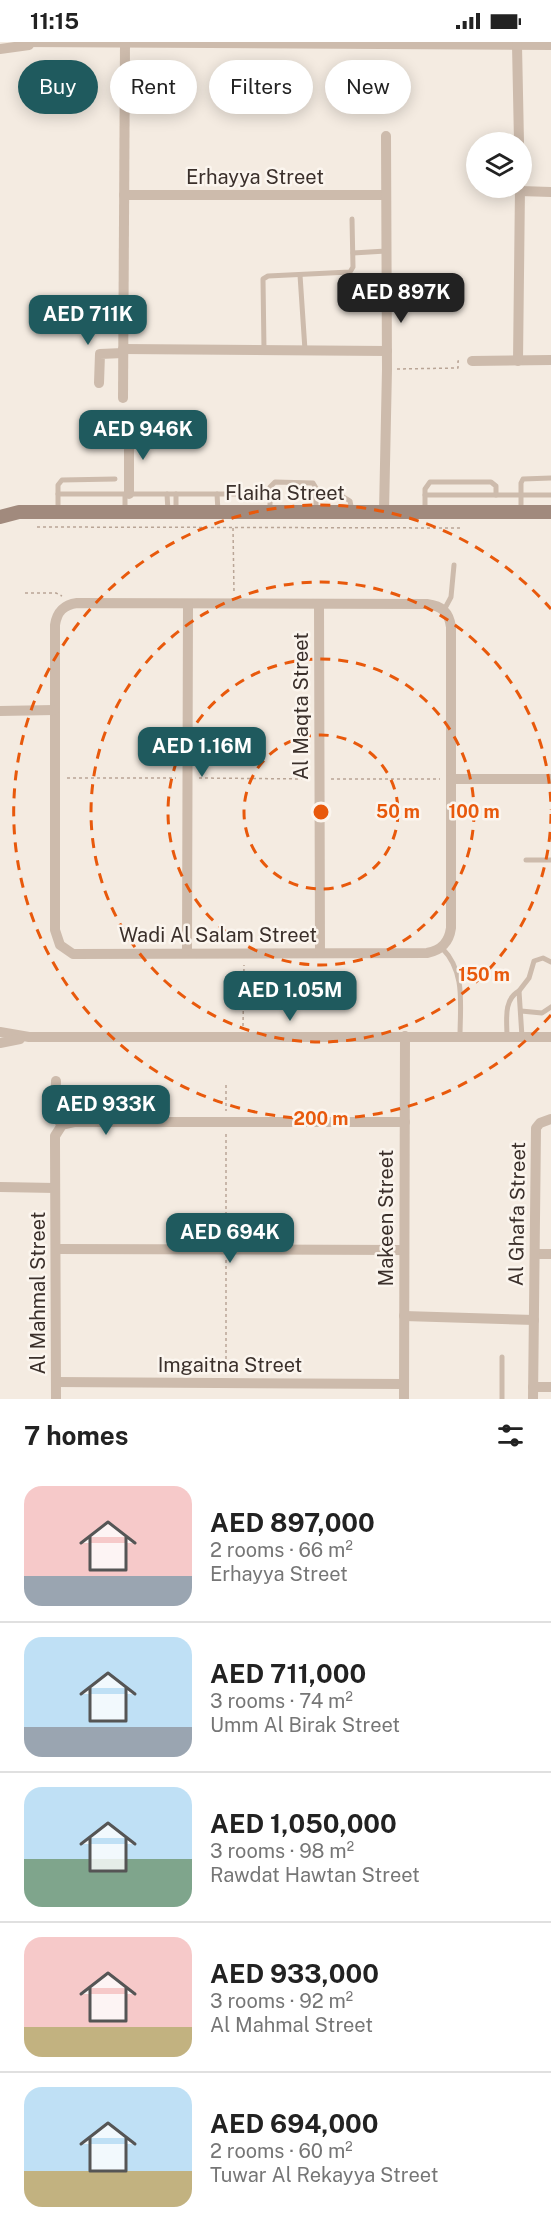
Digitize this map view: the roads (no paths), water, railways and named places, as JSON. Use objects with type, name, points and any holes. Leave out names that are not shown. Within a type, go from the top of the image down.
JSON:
[{"type":"street","points":[[21,42],[551,45]]},
{"type":"street","points":[[0,49],[40,43]]},
{"type":"street","points":[[123,398],[125,44]]},
{"type":"street","points":[[518,45],[519,132]]},
{"type":"street","points":[[384,512],[387,369],[386,136]]},
{"type":"street","points":[[532,190],[551,192]]},
{"type":"street","name":"Erhayya Street","points":[[124,195],[386,195]]},
{"type":"street","points":[[518,361],[520,198]]},
{"type":"street","points":[[99,383],[100,354],[123,351],[387,351]]},
{"type":"street","points":[[472,361],[551,360]]},
{"type":"street","points":[[127,494],[129,428]]},
{"type":"street","name":"Flaiha Street","points":[[0,507],[19,512],[125,513],[551,512]]},
{"type":"street","name":"Flaiha Street","points":[[0,517],[19,512]]},
{"type":"street","name":"Wadi Al Salam Street","points":[[188,604],[70,604],[63,607],[56,618],[55,930],[60,945],[73,954],[187,951],[427,953],[442,948]]},
{"type":"street","points":[[187,951],[188,604],[427,604],[444,610],[450,618],[451,928],[450,935],[442,948]]},
{"type":"street","name":"Al Maqta Street","points":[[319,604],[320,952]]},
{"type":"street","points":[[0,711],[54,710]]},
{"type":"street","points":[[452,779],[551,779]]},
{"type":"street","points":[[0,1032],[29,1037],[551,1036]]},
{"type":"street","name":"Makeen Street","points":[[404,1399],[405,1036]]},
{"type":"street","points":[[0,1043],[29,1037]]},
{"type":"street","points":[[56,1081],[55,1116],[62,1125],[75,1122],[405,1122]]},
{"type":"street","name":"Al Ghafa Street","points":[[533,1399],[536,1128],[540,1122],[551,1119]]},
{"type":"street","name":"Al Mahmal Street","points":[[56,1399],[55,1136],[62,1125]]},
{"type":"street","name":"Al Mahmal Street","points":[[0,1187],[55,1188]]},
{"type":"street","points":[[56,1249],[404,1250]]},
{"type":"street","points":[[535,1254],[551,1254]]},
{"type":"street","points":[[404,1316],[534,1320]]},
{"type":"street","name":"Imgaitna Street","points":[[56,1382],[404,1384]]},
{"type":"street","points":[[533,1387],[551,1387]]},
{"type":"lane","points":[[264,350],[263,279],[268,276],[350,272],[353,267],[352,219]]},
{"type":"lane","points":[[353,253],[386,251]]},
{"type":"lane","points":[[300,275],[305,350]]},
{"type":"lane","points":[[521,512],[523,479],[551,478]]},
{"type":"lane","points":[[58,512],[58,485],[62,480],[115,479]]},
{"type":"lane","points":[[270,512],[271,485],[275,482],[311,482],[316,486],[316,512]]},
{"type":"lane","points":[[425,512],[426,486],[430,482],[491,482],[496,486],[496,495]]},
{"type":"lane","points":[[58,494],[270,494]]},
{"type":"lane","points":[[125,513],[127,494]]},
{"type":"lane","points":[[167,494],[172,513]]},
{"type":"lane","points":[[172,513],[176,494]]},
{"type":"lane","points":[[217,494],[218,513]]},
{"type":"lane","points":[[425,495],[551,495]]},
{"type":"lane","points":[[316,497],[345,497],[350,501],[353,512]]},
{"type":"lane","points":[[444,610],[451,597],[454,565]]},
{"type":"lane","points":[[526,860],[551,860]]},
{"type":"lane","points":[[442,948],[452,960],[460,982],[460,1036]]},
{"type":"lane","points":[[507,1037],[510,997],[519,991],[529,978],[534,961],[543,958],[551,962]]},
{"type":"lane","points":[[519,991],[522,1037]]},
{"type":"lane","points":[[521,1011],[542,1013],[551,1007]]},
{"type":"lane","points":[[502,1357],[502,1399]]}]
